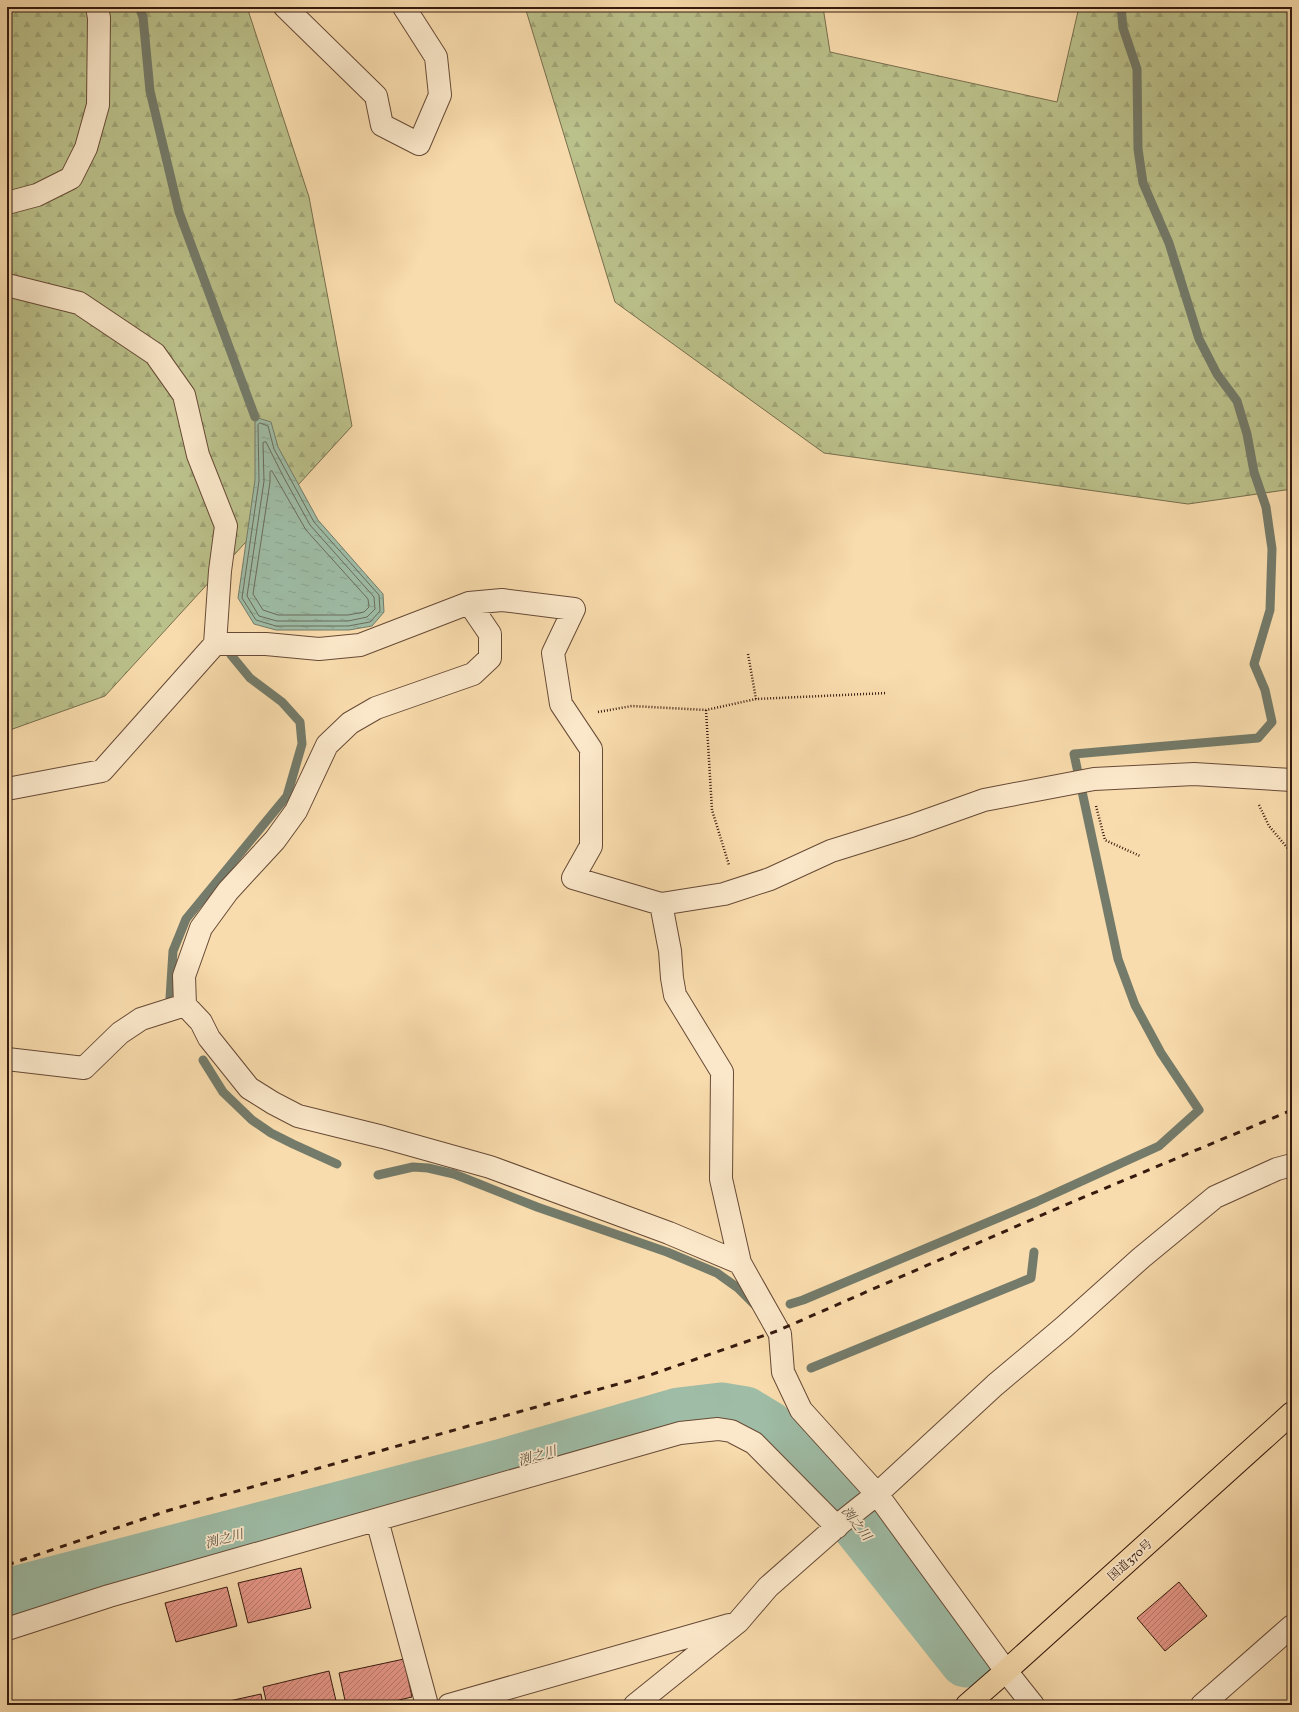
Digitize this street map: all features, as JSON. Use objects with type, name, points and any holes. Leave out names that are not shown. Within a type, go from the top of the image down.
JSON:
[{"type":"highway","name":"国道370号","points":[[967,1705],[1292,1413]]},
{"type":"street","points":[[7,203],[37,196],[71,178],[86,148],[98,105],[99,18],[97,7]]},
{"type":"street","points":[[285,7],[376,96],[382,125],[419,144],[440,95],[436,57],[404,7]]},
{"type":"street","points":[[7,285],[79,303],[154,354],[184,395],[198,455],[226,526],[220,571],[215,644],[102,771],[7,788]]},
{"type":"street","points":[[215,644],[266,644],[319,649],[360,645],[469,603],[502,600],[574,609],[554,653],[561,704],[591,749],[591,846],[573,878],[660,904],[724,894],[770,879],[831,851],[911,826],[984,800],[1094,779],[1194,774],[1292,780]]},
{"type":"street","points":[[469,603],[490,634],[490,658],[473,674],[376,708],[350,723],[327,745],[296,811],[275,840],[228,891],[201,928],[184,976],[184,1005],[201,1022],[209,1038],[249,1088],[298,1116],[383,1137],[490,1167],[669,1233],[740,1263]]},
{"type":"street","points":[[660,904],[670,951],[675,995],[722,1072],[721,1179],[740,1263],[780,1334],[782,1372],[801,1410],[1033,1705]]},
{"type":"street","points":[[7,1059],[84,1068],[120,1033],[141,1019],[184,1005]]},
{"type":"street","points":[[635,1705],[738,1622],[768,1587],[870,1499],[995,1385],[1215,1196],[1292,1164]]},
{"type":"street","points":[[7,1629],[109,1596],[680,1433],[718,1429],[731,1431],[754,1443],[840,1524]]},
{"type":"street","points":[[377,1520],[427,1705]]},
{"type":"street","points":[[449,1705],[738,1622]]},
{"type":"street","points":[[1202,1705],[1292,1626]]},
{"type":"path","points":[[748,654],[756,699]]},
{"type":"path","points":[[570,718],[632,706],[706,710],[756,699],[887,693]]},
{"type":"path","points":[[706,710],[712,810],[730,870],[724,894]]},
{"type":"path","points":[[1246,777],[1269,826],[1290,851],[1292,871]]},
{"type":"path","points":[[1095,805],[1105,840],[1140,856]]},
{"type":"green space","points":[[7,7],[247,7],[309,197],[352,426],[105,696],[7,731]]},
{"type":"green space","points":[[525,7],[823,7],[830,52],[1057,102],[1079,7],[1292,7],[1292,489],[1188,504],[824,453],[615,302]]},
{"type":"water","points":[[255,417],[271,422],[278,447],[318,520],[383,594],[384,612],[372,626],[349,630],[276,630],[254,624],[238,598],[255,480]]},
{"type":"building","points":[[301,1568],[311,1608],[248,1623],[238,1583]]},
{"type":"building","points":[[1179,1582],[1207,1616],[1165,1651],[1137,1618]]},
{"type":"building","points":[[227,1587],[237,1626],[176,1642],[165,1603]]},
{"type":"building","points":[[404,1659],[412,1697],[378,1705],[346,1705],[339,1673]]},
{"type":"building","points":[[329,1671],[337,1705],[267,1705],[263,1687]]},
{"type":"building","points":[[261,1694],[263,1705],[211,1705]]},
{"type":"waterway","points":[[139,7],[143,17],[150,91],[179,212],[255,417]]},
{"type":"waterway","points":[[790,1304],[803,1300],[1036,1202],[1159,1146],[1199,1110],[1161,1053],[1135,1005],[1118,959],[1074,754],[1258,738],[1272,722],[1265,690],[1254,664],[1270,610],[1272,549],[1266,507],[1254,472],[1247,434],[1237,401],[1217,374],[1199,339],[1169,243],[1143,183],[1138,149],[1137,69],[1123,28],[1121,7]]},
{"type":"waterway","points":[[170,998],[173,951],[186,919],[287,796],[302,744],[300,722],[282,702],[250,678],[231,655]]},
{"type":"waterway","points":[[203,1060],[223,1092],[252,1120],[271,1133],[337,1164]]},
{"type":"waterway","points":[[378,1175],[413,1167],[428,1168],[454,1174],[537,1207],[667,1252],[717,1273],[738,1288],[754,1304]]},
{"type":"waterway","points":[[811,1368],[1031,1278],[1034,1252]]},
{"type":"waterway","name":"渕之川","points":[[7,1595],[500,1466],[679,1414],[721,1409],[745,1413],[768,1427],[812,1467],[966,1661]]},
{"type":"railway","points":[[7,1565],[170,1510],[650,1375],[777,1331],[1065,1205],[1292,1110]]}]
